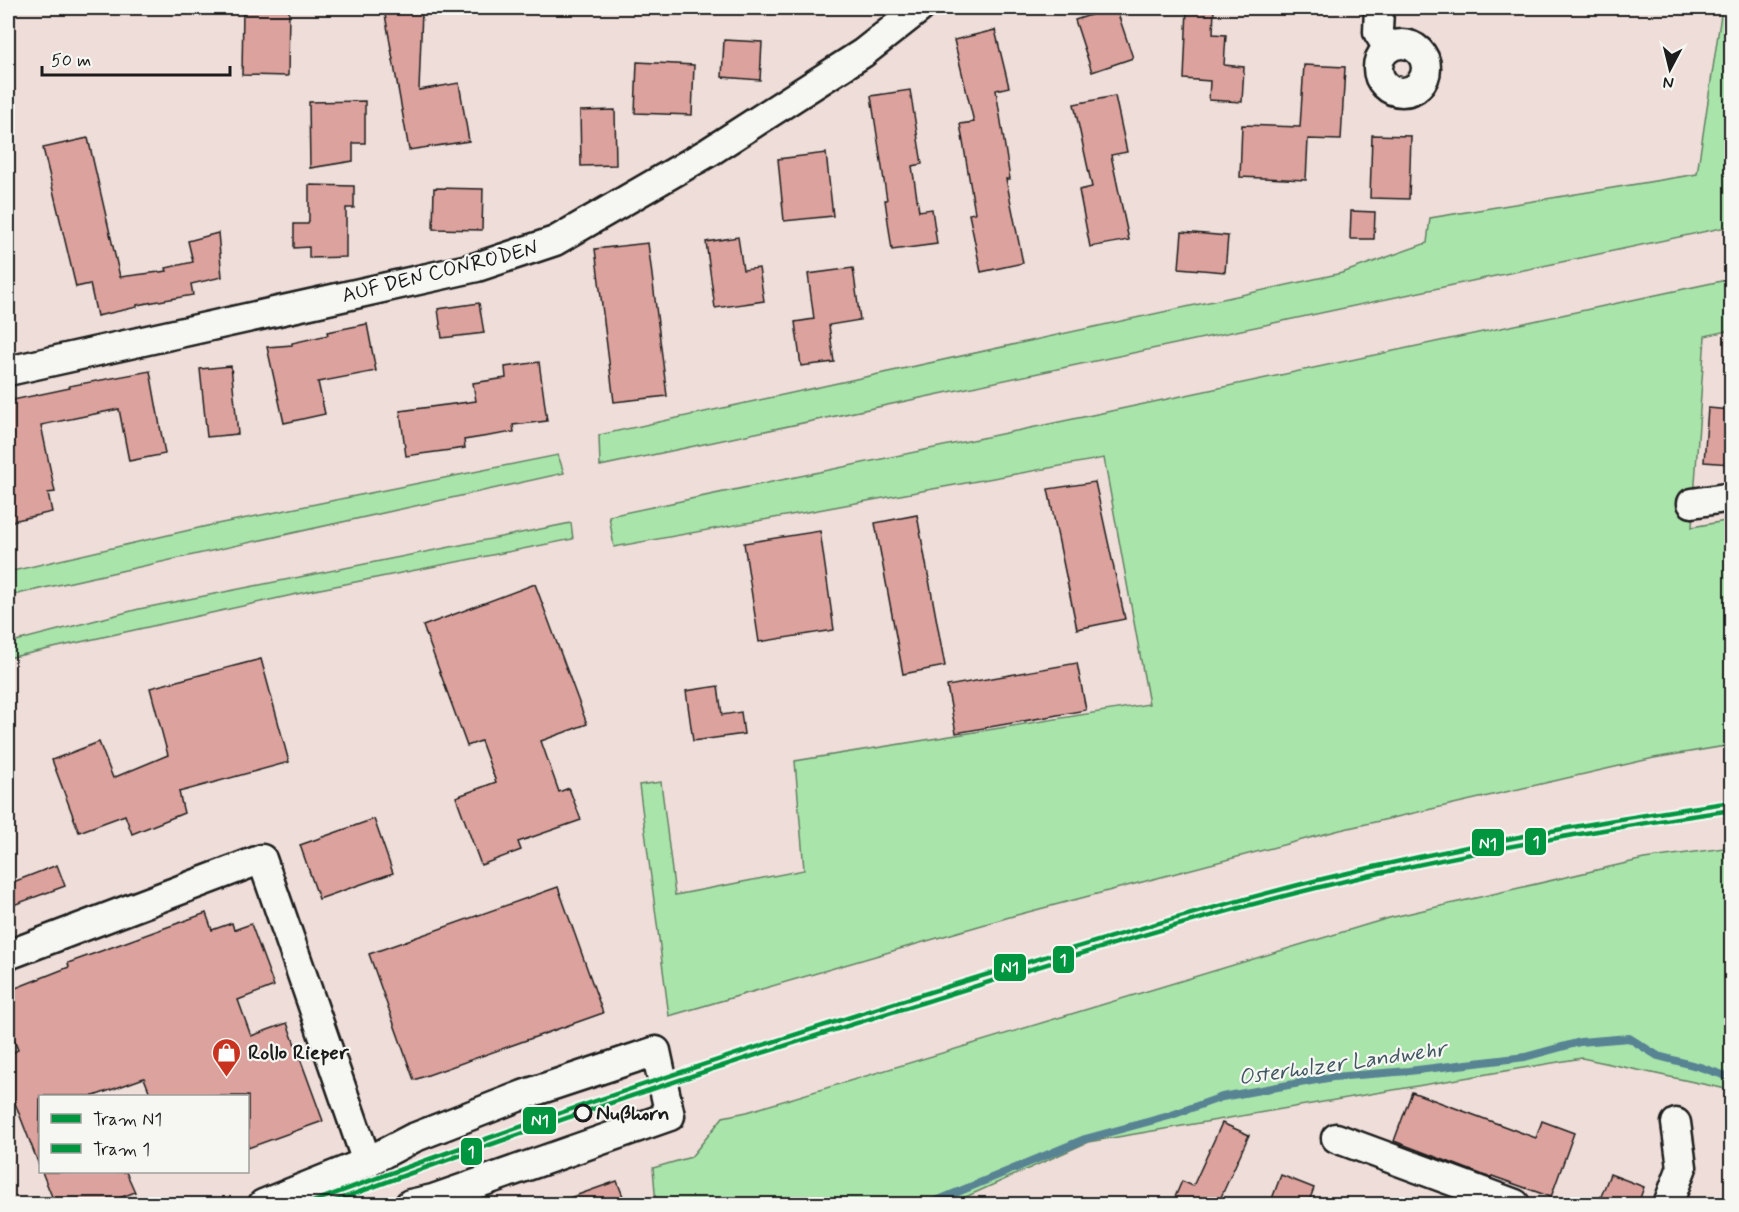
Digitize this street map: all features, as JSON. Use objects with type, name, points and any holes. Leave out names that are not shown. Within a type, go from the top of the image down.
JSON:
[{"type":"street","name":"AUF DEN CONRODEN","points":[[8,371],[477,267],[555,241],[709,152],[863,53],[920,8]]},
{"type":"street","points":[[1379,8],[1378,32],[1388,48]]},
{"type":"street","points":[[1692,503],[1731,496]]},
{"type":"street","points":[[8,955],[262,859],[367,1162]]},
{"type":"street","points":[[263,1204],[367,1162],[413,1138],[523,1095],[656,1051],[670,1116],[433,1199],[410,1204]]},
{"type":"street","points":[[1668,1204],[1682,1167],[1676,1123]]},
{"type":"street","points":[[1336,1138],[1515,1204]]},
{"type":"green space","points":[[1722,8],[1732,8],[1731,226],[600,466],[599,435],[1342,273],[1427,243],[1430,218],[1697,174]]},
{"type":"green space","points":[[1731,279],[1731,330],[1705,336],[1692,527],[1731,520],[1731,745],[1654,758],[1340,830],[1013,916],[669,1016],[639,785],[661,782],[675,895],[804,870],[795,761],[1149,704],[1104,458],[614,547],[609,516]]},
{"type":"green space","points":[[558,455],[564,473],[8,596],[8,572],[207,526]]},
{"type":"green space","points":[[571,523],[573,539],[315,590],[8,658],[8,643],[139,609]]},
{"type":"green space","points":[[1731,847],[1731,1090],[1582,1058],[1088,1142],[950,1204],[656,1204],[653,1168],[691,1157],[723,1117],[747,1112],[1389,918],[1644,859]]},
{"type":"building","points":[[243,8],[289,9],[288,76],[242,75]]},
{"type":"building","points":[[1116,8],[1133,58],[1092,72],[1075,20]]},
{"type":"building","points":[[1187,8],[1214,8],[1213,34],[1226,35],[1224,65],[1244,67],[1242,102],[1209,100],[1210,81],[1184,79]]},
{"type":"building","points":[[384,9],[422,10],[419,90],[459,83],[469,141],[409,150]]},
{"type":"building","points":[[995,30],[1009,87],[996,90],[1010,179],[1006,179],[1023,263],[981,272],[969,214],[975,213],[960,124],[974,122],[954,40]]},
{"type":"building","points":[[724,40],[762,42],[760,80],[722,77]]},
{"type":"building","points":[[637,62],[694,65],[692,115],[635,113]]},
{"type":"building","points":[[1304,65],[1345,67],[1341,140],[1308,139],[1306,180],[1240,177],[1242,125],[1300,127]]},
{"type":"building","points":[[910,90],[922,164],[912,166],[919,211],[932,209],[937,244],[892,250],[885,200],[887,200],[871,96]]},
{"type":"building","points":[[1115,96],[1127,152],[1111,155],[1129,240],[1090,247],[1079,190],[1092,187],[1074,104]]},
{"type":"building","points":[[365,101],[365,143],[353,143],[353,161],[310,168],[309,102]]},
{"type":"building","points":[[615,110],[616,165],[581,166],[580,111]]},
{"type":"building","points":[[1372,135],[1411,136],[1409,199],[1370,198]]},
{"type":"building","points":[[88,138],[120,277],[167,271],[166,268],[193,262],[188,241],[218,233],[222,277],[191,284],[193,295],[137,305],[137,307],[97,316],[90,284],[76,287],[43,148]]},
{"type":"building","points":[[826,153],[833,216],[784,221],[778,159]]},
{"type":"building","points":[[309,185],[354,186],[354,208],[346,208],[346,257],[309,258],[309,247],[294,248],[294,224],[308,224],[309,221]]},
{"type":"building","points":[[434,188],[483,189],[482,230],[433,229]]},
{"type":"building","points":[[1351,211],[1375,212],[1374,239],[1350,239]]},
{"type":"building","points":[[1182,232],[1228,236],[1225,272],[1179,268]]},
{"type":"building","points":[[738,237],[743,270],[759,268],[764,301],[715,308],[706,242]]},
{"type":"building","points":[[648,243],[667,396],[614,402],[595,249]]},
{"type":"building","points":[[853,268],[860,320],[829,325],[834,362],[801,366],[795,322],[814,319],[808,274]]},
{"type":"building","points":[[479,303],[484,333],[442,338],[438,309]]},
{"type":"building","points":[[367,324],[376,371],[318,382],[325,414],[284,423],[267,347],[292,345],[292,343],[328,335],[327,332]]},
{"type":"building","points":[[539,362],[547,421],[513,425],[514,432],[464,440],[465,448],[406,456],[400,411],[476,401],[473,383],[506,378],[505,367]]},
{"type":"building","points":[[231,366],[238,434],[207,437],[200,369]]},
{"type":"building","points":[[150,371],[165,454],[129,461],[119,409],[41,425],[55,492],[48,493],[52,512],[8,522],[8,401],[70,388],[69,386]]},
{"type":"building","points":[[1708,408],[1731,410],[1731,464],[1704,462]]},
{"type":"building","points":[[1095,482],[1125,619],[1077,629],[1048,489]]},
{"type":"building","points":[[917,515],[945,666],[903,674],[875,523]]},
{"type":"building","points":[[820,531],[834,630],[759,642],[744,543]]},
{"type":"building","points":[[535,584],[587,724],[541,741],[559,792],[569,788],[581,820],[518,842],[521,850],[481,865],[456,797],[496,782],[481,741],[467,746],[423,626]]},
{"type":"building","points":[[261,659],[289,762],[179,792],[184,813],[132,834],[125,815],[79,832],[52,760],[99,742],[113,778],[168,755],[150,688]]},
{"type":"building","points":[[1077,663],[1086,710],[956,733],[947,686]]},
{"type":"building","points":[[718,686],[722,715],[741,712],[744,734],[693,741],[686,691]]},
{"type":"building","points":[[374,819],[393,873],[319,899],[300,845]]},
{"type":"building","points":[[57,865],[65,886],[8,907],[8,884]]},
{"type":"building","points":[[558,887],[603,1013],[414,1080],[369,954]]},
{"type":"building","points":[[206,913],[212,930],[232,923],[234,930],[251,924],[274,986],[238,1000],[251,1036],[287,1023],[323,1121],[249,1148],[249,1095],[151,1095],[144,1078],[97,1095],[39,1095],[39,1165],[8,1085],[8,1055],[18,1050],[8,1024],[8,991],[69,967],[68,963]]},
{"type":"building","points":[[1412,1092],[1536,1138],[1542,1121],[1574,1133],[1551,1197],[1492,1176],[1491,1178],[1394,1141]]},
{"type":"building","points":[[1222,1123],[1249,1135],[1221,1197],[1237,1204],[1172,1204],[1182,1181],[1193,1186]]},
{"type":"building","points":[[42,1173],[126,1173],[135,1192],[104,1204],[55,1204]]},
{"type":"building","points":[[1610,1174],[1644,1187],[1638,1204],[1598,1204]]},
{"type":"building","points":[[1281,1175],[1314,1188],[1308,1204],[1270,1204]]},
{"type":"building","points":[[617,1181],[626,1204],[559,1204],[558,1202]]},
{"type":"waterway","name":"Osterholzer Landwehr","points":[[929,1204],[1085,1139],[1169,1116],[1222,1097],[1333,1077],[1409,1071],[1525,1057],[1580,1042],[1629,1038],[1658,1056],[1732,1078]]},
{"type":"tram line","name":"N1","points":[[307,1204],[609,1096],[914,997],[1113,936],[1314,881],[1470,846],[1732,802]]},
{"type":"tram line","name":"1","points":[[327,1204],[695,1075],[843,1027],[1219,913],[1320,887],[1473,853],[1576,834],[1732,810]]},
{"type":"place","name":"Rollo Rieper","points":[[227,1078]]},
{"type":"place","name":"Nußhorn","points":[[583,1113]]}]
